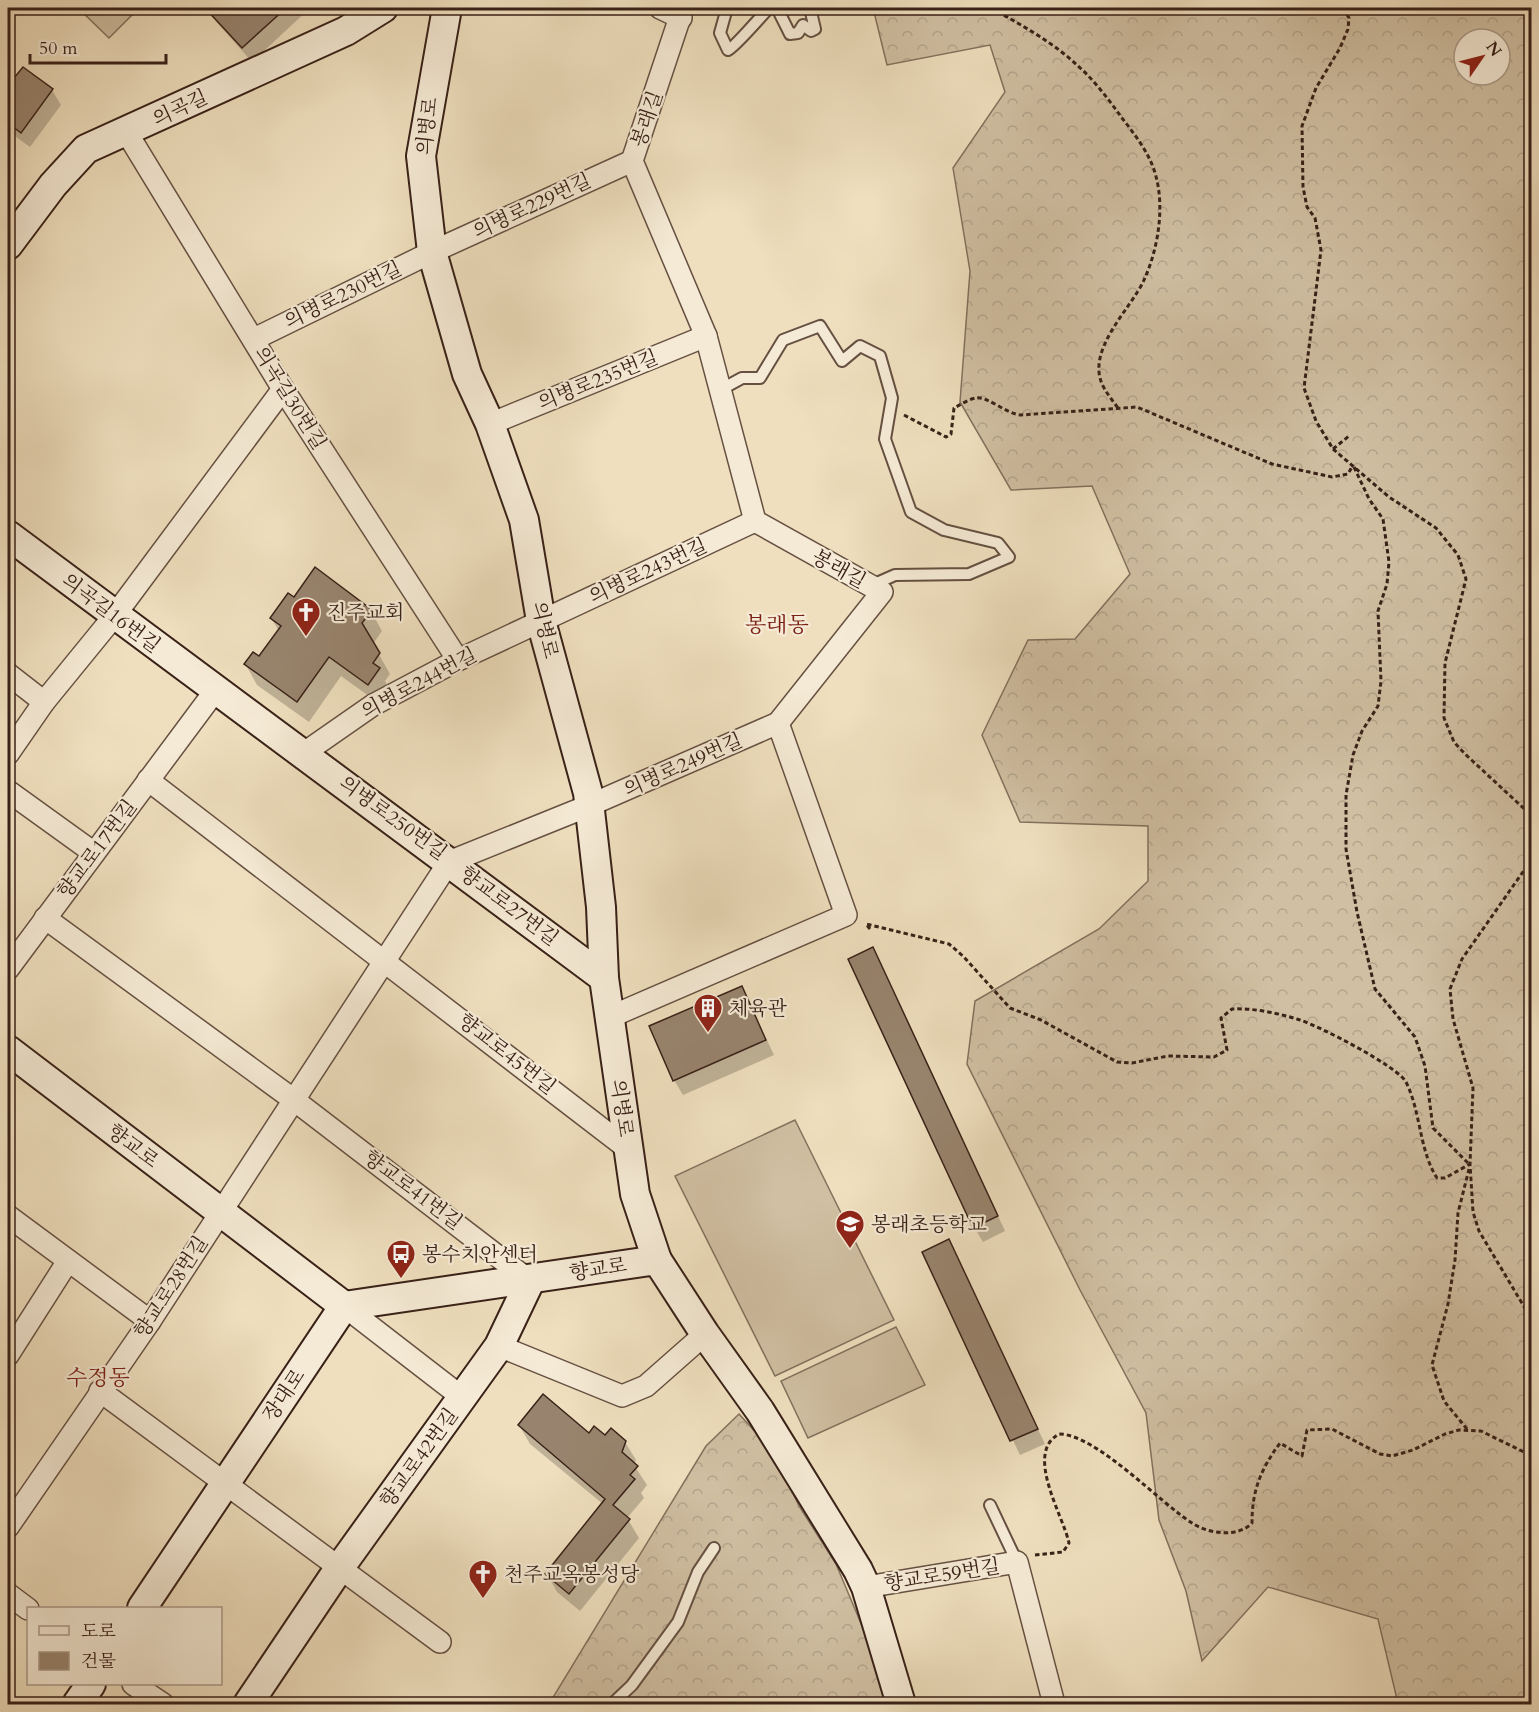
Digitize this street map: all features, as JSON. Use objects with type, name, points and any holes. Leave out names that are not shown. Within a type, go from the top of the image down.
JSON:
[{"type":"street","name":"의곡길","points":[[8,245],[53,185],[86,149],[127,133],[346,31],[383,8]]},
{"type":"street","name":"의병로","points":[[447,8],[421,156],[432,252],[467,374],[490,424],[524,520],[541,621],[588,793],[601,907],[604,978],[628,1149],[635,1194],[657,1260]]},
{"type":"street","points":[[660,8],[682,13]]},
{"type":"street","name":"봉래길","points":[[682,13],[633,161],[706,336],[755,521],[882,592],[778,723]]},
{"type":"street","name":"의곡길30번길","points":[[127,133],[283,389],[458,660]]},
{"type":"street","name":"의병로229번길","points":[[432,252],[633,161]]},
{"type":"street","name":"의병로230번길","points":[[254,339],[432,252]]},
{"type":"street","name":"의병로235번길","points":[[490,424],[706,336]]},
{"type":"street","points":[[8,754],[44,702],[116,615],[283,389]]},
{"type":"street","name":"의병로243번길","points":[[541,621],[755,521]]},
{"type":"street","name":"의곡길16번길","points":[[8,535],[215,691]]},
{"type":"street","name":"의병로244번길","points":[[304,753],[373,705],[458,660],[541,621]]},
{"type":"street","points":[[8,674],[44,702]]},
{"type":"street","name":"의병로250번길","points":[[215,691],[304,753],[449,862],[588,806]]},
{"type":"street","name":"향교로17번길","points":[[8,969],[215,691]]},
{"type":"street","points":[[610,1017],[846,915],[778,723]]},
{"type":"street","name":"의병로249번길","points":[[588,806],[778,723]]},
{"type":"street","name":"향교로17번길","points":[[148,780],[385,960]]},
{"type":"street","points":[[8,791],[94,853]]},
{"type":"street","name":"향교로27번길","points":[[220,1212],[449,862],[604,978]]},
{"type":"street","name":"향교로17번길","points":[[45,918],[294,1100]]},
{"type":"street","name":"향교로45번길","points":[[385,960],[628,1149]]},
{"type":"street","name":"향교로","points":[[8,1050],[344,1306],[530,1281],[657,1260]]},
{"type":"street","name":"향교로41번길","points":[[294,1100],[530,1281]]},
{"type":"street","name":"향교로28번길","points":[[8,1527],[150,1321],[220,1212]]},
{"type":"street","points":[[8,1216],[150,1321]]},
{"type":"street","points":[[657,1260],[800,1472],[866,1587],[901,1704]]},
{"type":"street","points":[[8,1355],[68,1261]]},
{"type":"street","name":"향교로42번길","points":[[248,1704],[338,1569],[499,1346],[530,1281]]},
{"type":"street","points":[[344,1306],[463,1398]]},
{"type":"street","name":"장대로","points":[[143,1607],[344,1306]]},
{"type":"street","points":[[499,1346],[622,1396],[646,1386],[705,1334]]},
{"type":"street","points":[[100,1391],[224,1485],[440,1642]]},
{"type":"street","points":[[1017,1561],[1054,1704]]},
{"type":"street","name":"향교로59번길","points":[[866,1587],[1017,1561]]},
{"type":"street","points":[[8,1594],[27,1608]]},
{"type":"street","points":[[77,1704],[91,1685]]},
{"type":"street","points":[[136,1685],[163,1704]]},
{"type":"lane","points":[[727,8],[720,33],[728,50],[734,49],[747,30],[770,8]]},
{"type":"lane","points":[[777,8],[790,34],[798,33],[803,25],[811,31],[814,28],[810,8]]},
{"type":"lane","points":[[720,390],[742,378],[760,378],[783,340],[820,326],[842,361],[860,346],[880,356],[892,398],[892,409],[885,439],[911,512],[944,530],[998,543],[1009,557],[969,574],[895,575],[870,586]]},
{"type":"lane","points":[[990,1505],[1017,1561]]},
{"type":"lane","points":[[612,1704],[632,1685],[678,1622],[698,1572],[714,1548]]},
{"type":"path","points":[[991,8],[1046,41],[1078,66],[1108,99],[1132,131],[1150,160],[1158,184],[1160,219],[1144,280],[1110,331],[1100,362],[1102,384],[1119,410]]},
{"type":"path","points":[[1343,8],[1348,18],[1341,48],[1316,88],[1302,126],[1303,187],[1307,207],[1315,218],[1321,250],[1304,388],[1316,420],[1333,449],[1389,497],[1436,528],[1450,542],[1458,555],[1466,579],[1445,663],[1444,718],[1454,742],[1532,816]]},
{"type":"path","points":[[892,409],[946,437],[951,434],[954,408],[976,398],[985,399],[1010,414],[1022,415],[1113,407],[1119,410]]},
{"type":"path","points":[[1119,410],[1125,406],[1144,409],[1253,458],[1320,476],[1340,477],[1347,474],[1353,465]]},
{"type":"path","points":[[1333,449],[1349,436]]},
{"type":"path","points":[[1353,465],[1369,499],[1383,519],[1389,562],[1387,584],[1378,611],[1381,681],[1378,706],[1362,731],[1353,755],[1346,795],[1346,849],[1357,912],[1375,989],[1415,1037],[1425,1066],[1433,1128],[1470,1164]]},
{"type":"path","points":[[1532,859],[1462,960],[1450,989],[1453,1019],[1473,1088],[1470,1164],[1473,1212],[1479,1231],[1509,1287],[1532,1320]]},
{"type":"path","points":[[870,929],[866,924],[949,944],[963,956],[1010,1008],[1041,1020],[1117,1062],[1132,1063],[1168,1056],[1207,1058],[1220,1055],[1227,1050],[1221,1018],[1232,1009],[1263,1012],[1303,1021],[1384,1064],[1403,1077],[1411,1095],[1437,1178],[1444,1178],[1470,1164]]},
{"type":"path","points":[[1467,1429],[1444,1401],[1432,1365],[1448,1304],[1455,1260],[1458,1213],[1470,1164]]},
{"type":"path","points":[[1017,1561],[1057,1553],[1067,1548],[1067,1537],[1043,1460],[1048,1444],[1059,1434],[1075,1438],[1124,1468],[1193,1524],[1212,1531],[1235,1533],[1245,1530],[1252,1523],[1252,1498],[1274,1451],[1280,1443],[1302,1456],[1307,1430],[1332,1429],[1380,1454],[1392,1456],[1413,1450],[1445,1434],[1467,1429],[1496,1436],[1532,1456]]},
{"type":"green space","points":[[78,8],[139,8],[109,38]]},
{"type":"green space","points":[[873,8],[1531,8],[1531,1704],[1395,1704],[1396,1695],[1378,1619],[1268,1587],[1202,1661],[1186,1591],[1159,1520],[1146,1413],[1080,1290],[967,1064],[975,1001],[1099,929],[1148,881],[1148,826],[1020,822],[982,735],[1028,640],[1075,639],[1130,574],[1092,486],[1011,490],[960,402],[970,271],[953,168],[1005,92],[990,45],[887,65]]},
{"type":"green space","points":[[795,1120],[894,1320],[775,1376],[675,1176]]},
{"type":"green space","points":[[896,1327],[925,1385],[808,1438],[781,1381]]},
{"type":"green space","points":[[739,1414],[772,1450],[799,1506],[836,1564],[865,1633],[889,1704],[549,1704],[706,1446]]},
{"type":"building","points":[[205,8],[286,8],[242,48]]},
{"type":"building","points":[[23,67],[53,89],[21,133],[8,123],[8,73],[14,78]]},
{"type":"building","points":[[315,567],[372,610],[362,623],[380,653],[373,663],[380,668],[368,685],[329,657],[297,702],[244,664],[253,652],[259,656],[281,626],[270,618],[288,593],[294,597]]},
{"type":"building","points":[[873,947],[998,1216],[973,1228],[848,959]]},
{"type":"building","name":"체육관","points":[[742,986],[766,1040],[673,1081],[649,1026]]},
{"type":"building","points":[[949,1239],[1038,1429],[1010,1441],[922,1252]]},
{"type":"building","points":[[543,1394],[589,1433],[594,1426],[605,1435],[611,1428],[626,1441],[622,1452],[638,1466],[630,1475],[635,1479],[613,1505],[630,1519],[569,1594],[545,1574],[605,1499],[518,1425]]},
{"type":"place","name":"진주교회","points":[[306,638]]},
{"type":"place","name":"체육관","points":[[708,1034]]},
{"type":"place","name":"봉래초등학교","points":[[850,1250]]},
{"type":"place","name":"봉수치안센터","points":[[401,1280]]},
{"type":"place","name":"천주교옥봉성당","points":[[483,1600]]},
{"type":"district","name":"봉래동","points":[[777,625]]},
{"type":"district","name":"수정동","points":[[98,1378]]}]
